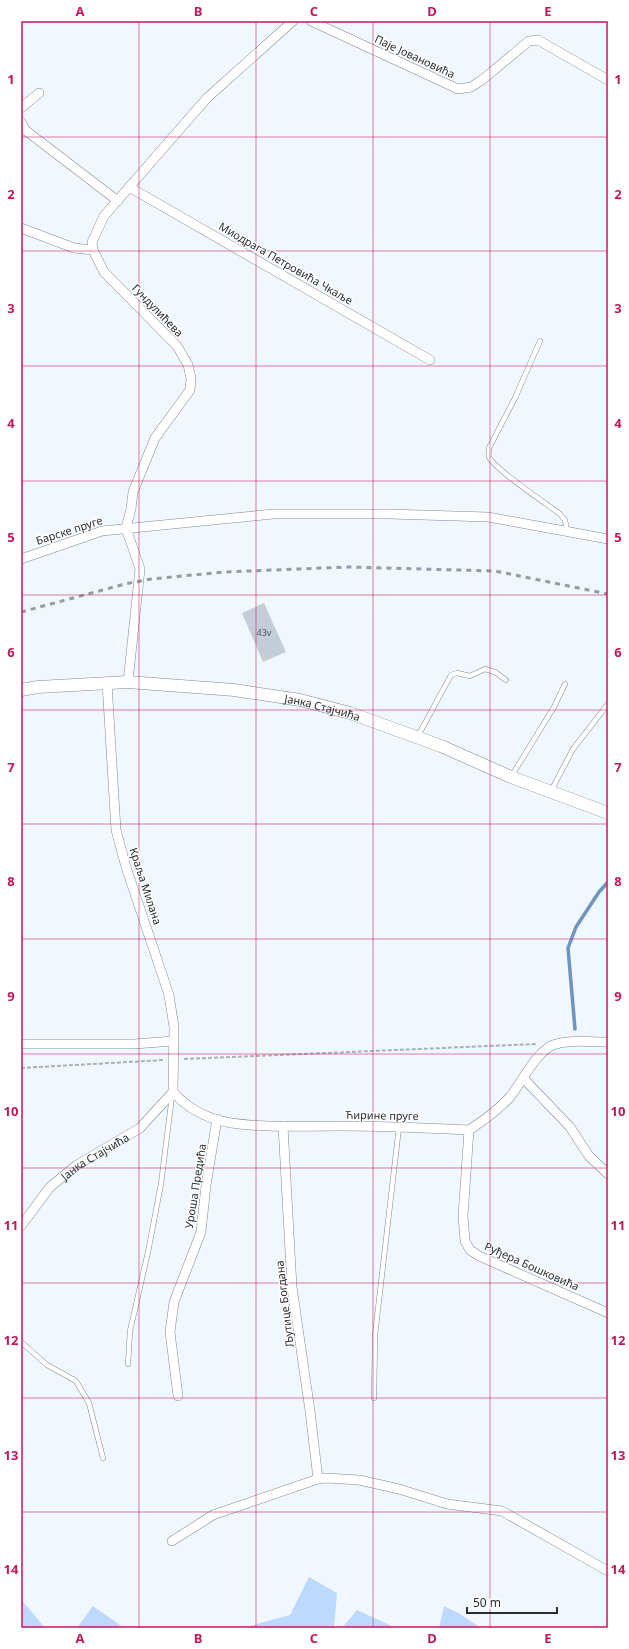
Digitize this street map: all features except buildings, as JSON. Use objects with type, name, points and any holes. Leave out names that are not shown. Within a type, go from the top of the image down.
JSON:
[{"type":"street","points":[[21,228],[74,248],[93,250],[92,242],[104,216],[207,98],[293,21]]},
{"type":"street","name":"Паје Јовановића","points":[[310,21],[458,89],[471,87],[529,41],[538,40],[608,80]]},
{"type":"street","points":[[21,108],[39,93]]},
{"type":"street","points":[[21,122],[25,130],[118,201]]},
{"type":"street","name":"Миодрага Петровића Чкаље","points":[[130,187],[430,360]]},
{"type":"street","name":"Гундулићева","points":[[93,250],[104,272],[176,346],[188,365],[191,378],[190,390],[155,438],[133,492],[131,509],[126,528]]},
{"type":"street","name":"Барске пруге","points":[[21,559],[102,531],[273,514],[382,514],[488,517],[608,539]]},
{"type":"street","points":[[126,528],[140,569],[128,682]]},
{"type":"street","name":"Јанка Стајчића","points":[[21,690],[38,687],[128,682],[234,690],[300,700],[350,713],[417,737],[512,777],[608,813]]},
{"type":"street","name":"Краља Милана","points":[[107,683],[116,830],[126,866],[169,995],[174,1027],[173,1092]]},
{"type":"street","points":[[21,1044],[134,1044],[174,1041]]},
{"type":"street","points":[[469,1130],[479,1124],[509,1098],[542,1052],[551,1045],[562,1043],[608,1042]]},
{"type":"street","points":[[524,1079],[570,1127],[590,1156],[608,1174]]},
{"type":"street","name":"Јанка Стајчића","points":[[21,1226],[50,1187],[76,1165],[140,1128],[173,1092]]},
{"type":"street","name":"Ћирине пруге","points":[[173,1092],[182,1103],[208,1117],[230,1122],[283,1126],[399,1127],[469,1130]]},
{"type":"street","name":"Уроша Предића","points":[[178,1396],[170,1332],[174,1302],[201,1232],[206,1185],[217,1119]]},
{"type":"street","name":"Љутице Богдана","points":[[283,1126],[292,1287],[318,1479]]},
{"type":"street","name":"Руђера Бошковића","points":[[469,1130],[463,1216],[465,1241],[470,1250],[479,1256],[608,1313]]},
{"type":"street","points":[[172,1541],[213,1515],[318,1479],[359,1480],[399,1489],[447,1504],[502,1511],[608,1571]]},
{"type":"lane","points":[[540,341],[515,398],[489,448],[488,454],[490,460],[503,471],[560,514],[565,520],[567,531]]},
{"type":"lane","points":[[417,737],[452,675],[457,673],[470,676],[488,669],[506,680]]},
{"type":"lane","points":[[512,777],[554,706],[565,684]]},
{"type":"lane","points":[[550,791],[573,749],[608,704]]},
{"type":"lane","points":[[128,1364],[130,1331],[148,1252],[161,1184],[173,1092]]},
{"type":"lane","points":[[374,1398],[375,1335],[399,1127]]},
{"type":"lane","points":[[21,1342],[47,1366],[76,1381],[89,1403],[103,1458]]},
{"type":"path","points":[[21,1068],[538,1044]]},
{"type":"shaded area","points":[[309,1577],[337,1593],[334,1628],[242,1628],[290,1615]]},
{"type":"shaded area","points":[[21,1599],[45,1628],[21,1628]]},
{"type":"shaded area","points":[[93,1606],[124,1628],[77,1628]]},
{"type":"shaded area","points":[[444,1606],[460,1614],[481,1628],[439,1628]]},
{"type":"shaded area","points":[[357,1610],[396,1628],[342,1628]]},
{"type":"waterway","points":[[575,1029],[568,948],[576,927],[599,892],[608,882]]},
{"type":"railway","points":[[21,612],[125,584],[151,579],[224,572],[348,567],[495,571],[608,594]]}]
